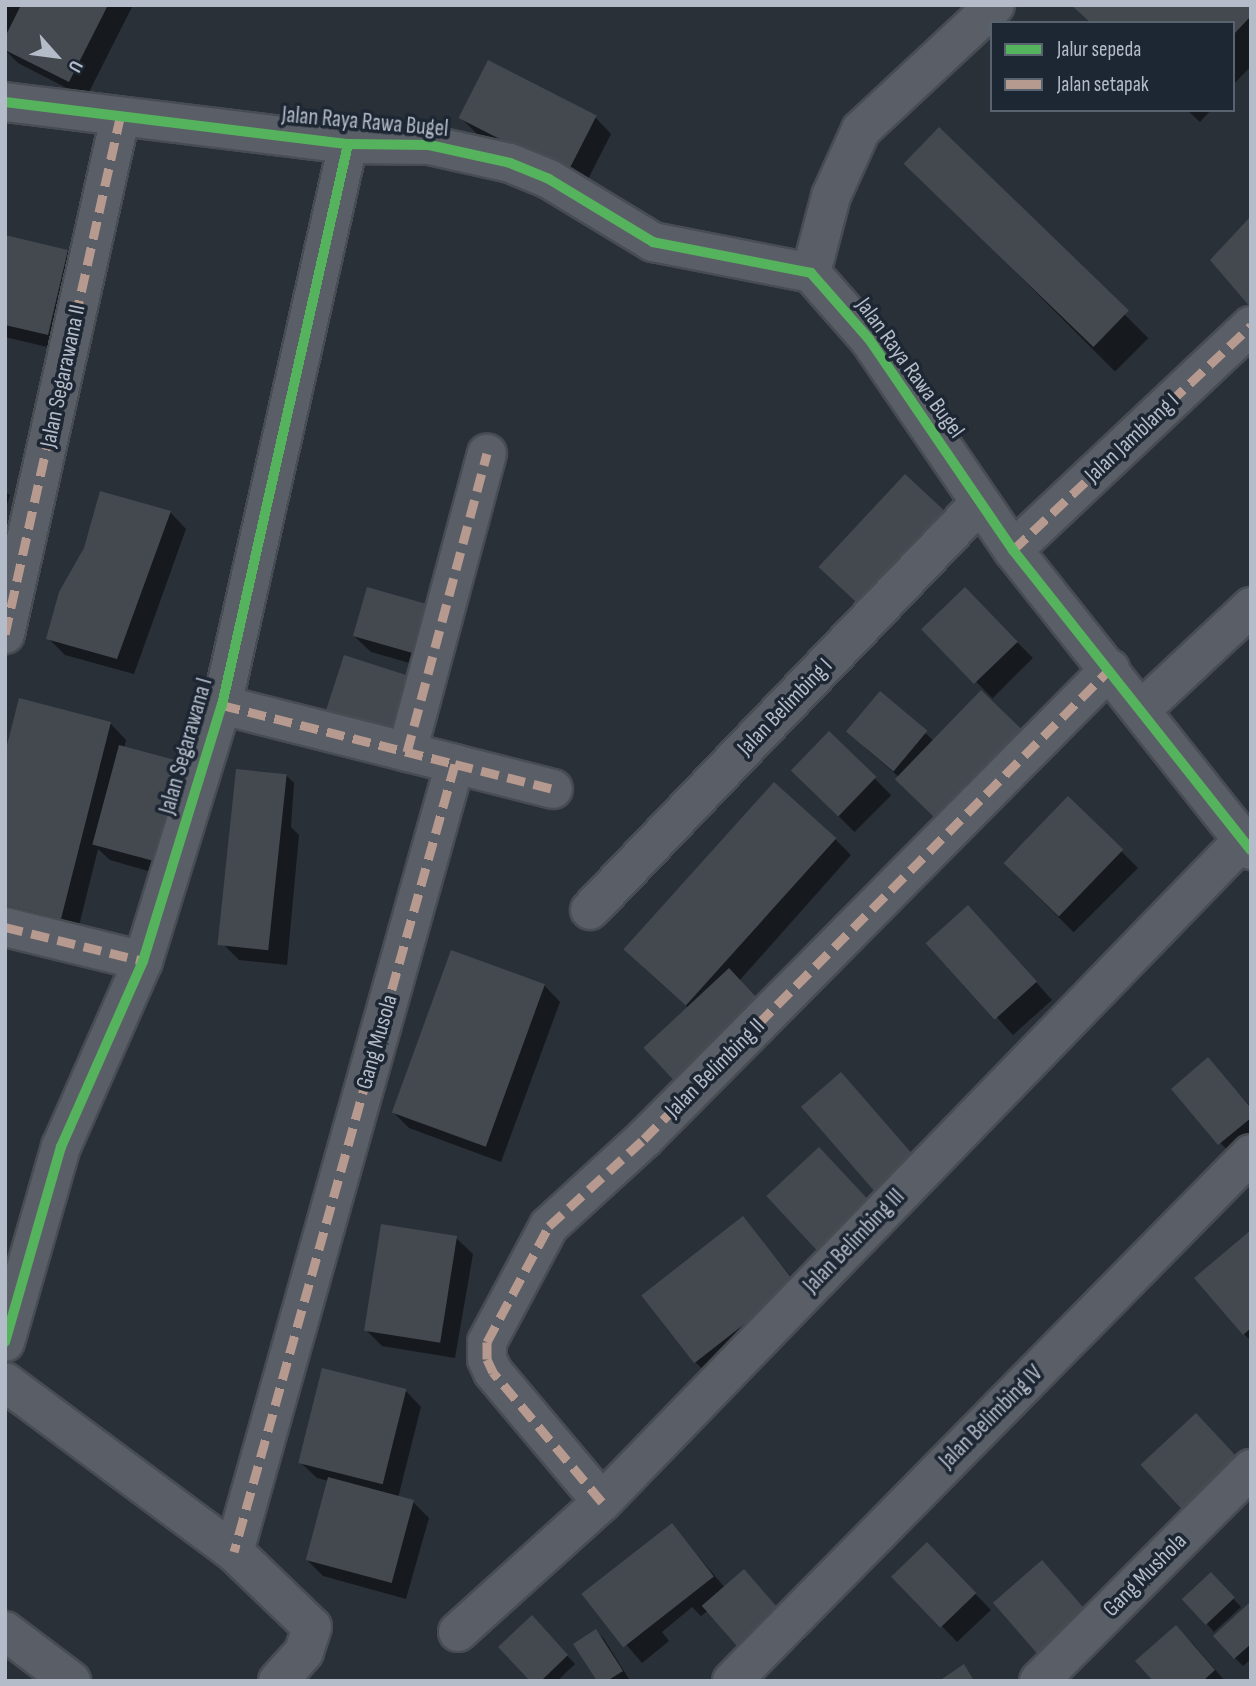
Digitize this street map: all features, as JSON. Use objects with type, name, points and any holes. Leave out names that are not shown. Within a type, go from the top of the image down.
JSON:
[{"type":"street","points":[[811,273],[831,196],[861,130],[995,5]]},
{"type":"street","name":"Jalan Raya Rawa Bugel","points":[[5,102],[348,144],[429,145],[510,163],[549,180],[653,242],[811,273],[870,339],[1013,550],[1110,669],[1246,846]]},
{"type":"street","name":"Jalan Segarawana II","points":[[5,635],[120,118]]},
{"type":"street","name":"Jalan Segarawana I","points":[[5,1342],[61,1147],[143,961],[222,705],[348,144]]},
{"type":"street","name":"Jalan Jamblang I","points":[[1013,550],[1251,326]]},
{"type":"street","points":[[407,752],[486,453]]},
{"type":"street","name":"Jalan Belimbing I","points":[[590,910],[980,503]]},
{"type":"street","points":[[1141,710],[1251,607]]},
{"type":"street","name":"Jalan Belimbing II","points":[[602,1502],[493,1372],[487,1359],[487,1342],[549,1226],[644,1139],[1110,669]]},
{"type":"street","points":[[222,705],[552,789]]},
{"type":"street","name":"Gang Musola","points":[[234,1552],[455,764]]},
{"type":"street","name":"Jalan Belimbing III","points":[[458,1632],[602,1502],[1246,846]]},
{"type":"street","points":[[5,927],[143,961]]},
{"type":"street","name":"Jalan Belimbing IV","points":[[732,1681],[1251,1154]]},
{"type":"street","points":[[5,1382],[234,1552],[312,1627],[304,1652],[278,1681]]},
{"type":"street","name":"Gang Mushola","points":[[1039,1681],[1251,1469]]},
{"type":"street","points":[[5,1631],[71,1681]]},
{"type":"building","points":[[21,5],[108,5],[69,82],[5,50],[5,37]]},
{"type":"building","points":[[1071,5],[1251,5],[1251,16],[1235,33],[1235,21],[1089,21]]},
{"type":"building","points":[[488,60],[597,115],[567,173],[458,118]]},
{"type":"building","points":[[939,127],[1129,310],[1093,347],[904,164]]},
{"type":"building","points":[[1251,216],[1251,308],[1210,260]]},
{"type":"building","points":[[5,235],[68,250],[48,335],[5,325]]},
{"type":"building","points":[[905,474],[951,517],[864,610],[818,567]]},
{"type":"building","points":[[100,491],[171,511],[117,659],[46,639],[59,592],[84,548]]},
{"type":"building","points":[[367,587],[436,607],[422,656],[353,636]]},
{"type":"building","points":[[965,587],[1018,642],[974,684],[921,629]]},
{"type":"building","points":[[344,655],[414,678],[396,736],[325,713]]},
{"type":"building","points":[[981,690],[1031,738],[944,827],[895,779]]},
{"type":"building","points":[[880,691],[927,731],[893,771],[846,732]]},
{"type":"building","points":[[19,698],[111,722],[61,919],[5,905],[5,753]]},
{"type":"building","points":[[829,731],[876,777],[838,816],[791,771]]},
{"type":"building","points":[[119,745],[198,766],[172,866],[92,844]]},
{"type":"building","points":[[236,769],[287,774],[268,950],[217,945]]},
{"type":"building","points":[[774,782],[836,838],[686,1005],[623,949]]},
{"type":"building","points":[[1068,796],[1123,849],[1059,916],[1003,863]]},
{"type":"building","points":[[968,905],[1037,982],[995,1020],[926,943]]},
{"type":"building","points":[[451,950],[545,984],[486,1147],[392,1113]]},
{"type":"building","points":[[729,968],[766,1007],[680,1087],[643,1048]]},
{"type":"building","points":[[1208,1057],[1251,1108],[1251,1118],[1218,1145],[1171,1089]]},
{"type":"building","points":[[841,1072],[916,1158],[876,1193],[801,1107]]},
{"type":"building","points":[[819,1147],[871,1203],[818,1252],[766,1196]]},
{"type":"building","points":[[743,1216],[796,1284],[694,1363],[641,1295]]},
{"type":"building","points":[[381,1224],[457,1236],[440,1343],[364,1331]]},
{"type":"building","points":[[1251,1230],[1251,1328],[1243,1335],[1194,1278]]},
{"type":"building","points":[[322,1368],[406,1389],[383,1484],[298,1463]]},
{"type":"building","points":[[1196,1413],[1245,1466],[1190,1517],[1140,1465]]},
{"type":"building","points":[[328,1477],[414,1500],[392,1583],[306,1560]]},
{"type":"building","points":[[672,1523],[714,1577],[623,1647],[581,1594]]},
{"type":"building","points":[[927,1542],[976,1593],[940,1628],[891,1577]]},
{"type":"building","points":[[1042,1560],[1090,1615],[1041,1658],[993,1603]]},
{"type":"building","points":[[744,1569],[790,1622],[748,1659],[702,1606]]},
{"type":"building","points":[[1211,1572],[1235,1598],[1206,1625],[1182,1599]]},
{"type":"building","points":[[1249,1603],[1251,1644],[1234,1659],[1213,1636]]},
{"type":"building","points":[[532,1615],[568,1655],[541,1681],[530,1681],[498,1647]]},
{"type":"building","points":[[1176,1625],[1215,1670],[1203,1681],[1153,1681],[1135,1661]]},
{"type":"building","points":[[596,1629],[623,1671],[607,1681],[597,1681],[573,1644]]},
{"type":"building","points":[[964,1664],[974,1681],[939,1681]]},
{"type":"marked path","points":[[5,634],[120,118]]},
{"type":"marked path","points":[[1013,550],[1251,326]]},
{"type":"marked path","points":[[407,752],[487,454]]},
{"type":"marked path","points":[[602,1502],[493,1372],[487,1359],[487,1342],[549,1226],[644,1139],[1110,669]]},
{"type":"marked path","points":[[222,705],[455,764],[234,1552]]},
{"type":"marked path","points":[[455,764],[553,789]]},
{"type":"marked path","points":[[5,927],[143,961]]},
{"type":"cycle path","points":[[5,102],[348,144],[429,145],[510,163],[549,179],[653,242],[811,273],[869,339],[1013,550],[1251,850]]},
{"type":"cycle path","points":[[5,1342],[61,1147],[143,961],[222,705],[348,144]]}]
